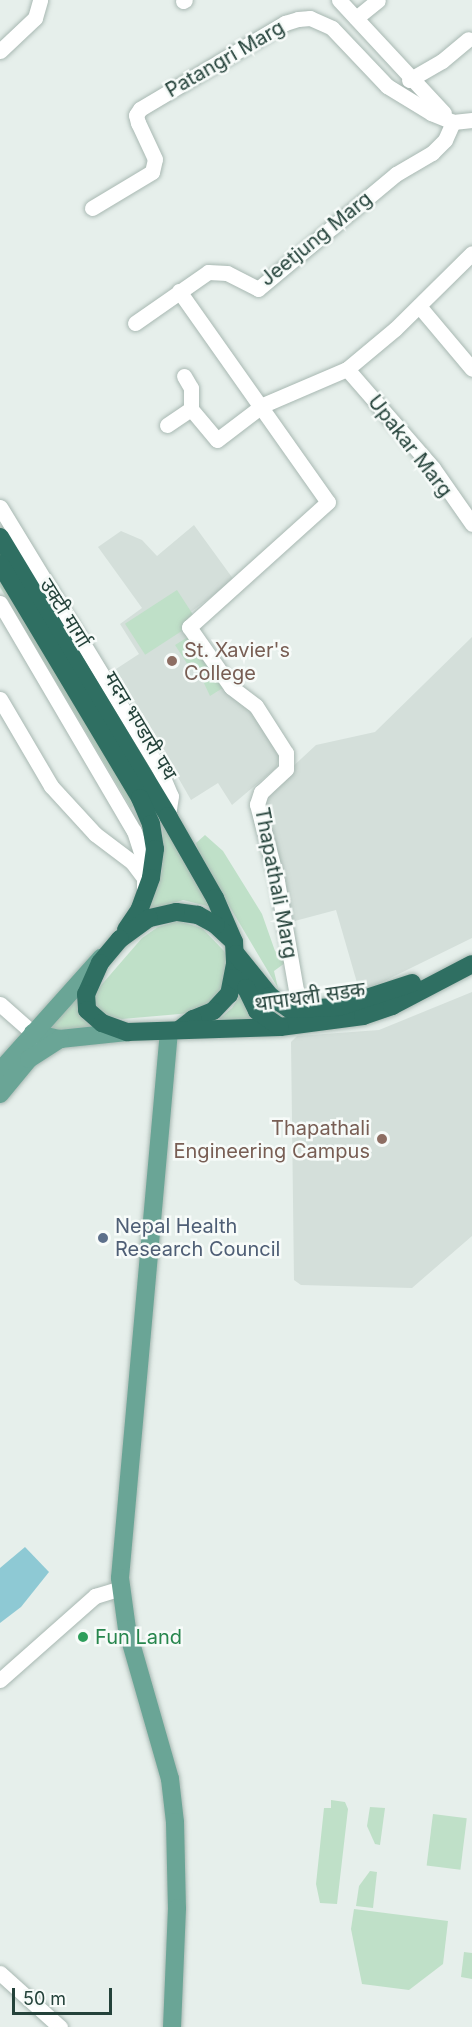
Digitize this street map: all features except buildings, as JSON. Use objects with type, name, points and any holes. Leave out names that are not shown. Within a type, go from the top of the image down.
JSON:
[{"type":"highway","name":"मदन भण्डारी पथ","points":[[0,537],[215,898],[235,948]]},
{"type":"highway","name":"मदन भण्डारी पथ","points":[[0,564],[140,798],[151,824],[155,849],[147,892],[116,942]]},
{"type":"highway","points":[[176,912],[207,920],[235,948],[234,978],[220,1005],[174,1030],[127,1032],[92,1017],[86,1004],[92,979],[116,942],[149,918],[176,912]]},
{"type":"highway","name":"थापाथली सडक","points":[[235,948],[273,1000],[283,1008],[296,1010],[339,1006],[390,993],[472,952]]},
{"type":"highway","name":"थापाथली सडक","points":[[174,1030],[280,1028],[373,1012],[472,964]]},
{"type":"highway","points":[[234,978],[246,988],[257,1011],[280,1028]]},
{"type":"main road","points":[[0,1071],[116,942]]},
{"type":"main road","points":[[39,1027],[60,1039]]},
{"type":"main road","points":[[172,2027],[177,1908],[171,1790],[160,1739],[127,1629],[120,1583],[122,1528],[174,1030]]},
{"type":"main road","points":[[0,1094],[29,1059],[60,1039],[127,1032]]},
{"type":"street","points":[[0,51],[35,18],[40,0]]},
{"type":"street","points":[[339,0],[409,80],[453,122],[472,120]]},
{"type":"street","points":[[356,18],[378,0]]},
{"type":"street","name":"Patangri Marg","points":[[92,208],[152,172],[156,159],[138,123],[136,115],[140,109],[285,23],[298,19],[310,18],[332,28],[387,86],[453,122]]},
{"type":"street","points":[[409,80],[442,61],[468,39]]},
{"type":"street","name":"Jeetjung Marg","points":[[135,323],[196,278],[217,271],[258,289],[396,174],[432,153],[445,140],[453,122]]},
{"type":"street","points":[[184,376],[191,388],[191,409],[217,440],[263,405],[348,369],[419,306],[471,255]]},
{"type":"street","points":[[179,291],[263,405]]},
{"type":"street","points":[[419,306],[472,369]]},
{"type":"street","name":"Upakar Marg","points":[[348,369],[433,468],[472,524]]},
{"type":"street","name":"Thapathali Marg","points":[[263,405],[328,502],[312,520],[189,627],[231,687],[256,706],[286,753],[285,768],[261,792],[257,804],[277,881],[296,990],[296,1010]]},
{"type":"street","points":[[167,425],[191,409]]},
{"type":"street","name":"उक्टी मार्गा","points":[[0,507],[159,768],[171,796],[168,816]]},
{"type":"street","points":[[0,603],[134,831],[148,865],[147,892]]},
{"type":"street","points":[[0,699],[51,786],[95,834],[132,862],[144,878],[147,892]]},
{"type":"street","points":[[5,1009],[39,1027]]},
{"type":"street","points":[[0,1680],[95,1596],[120,1583]]},
{"type":"street","points":[[0,1973],[60,2027]]},
{"type":"shaded area","name":"St. Xavier's College","points":[[194,525],[234,580],[188,614],[225,678],[256,706],[280,754],[276,768],[232,805],[218,783],[191,800],[116,669],[139,654],[120,624],[142,608],[98,547],[121,531],[142,540],[157,556]]},
{"type":"shaded area","points":[[472,637],[472,938],[360,993],[336,910],[291,922],[259,798],[316,745],[375,732]]},
{"type":"shaded area","name":"Thapathali Engineering Campus","points":[[472,992],[472,1236],[412,1288],[301,1285],[294,1280],[291,1042],[297,1036],[379,1030]]},
{"type":"green space","points":[[0,580],[125,788],[134,806],[131,808],[0,587]]},
{"type":"green space","points":[[177,590],[197,621],[145,655],[125,624]]},
{"type":"green space","points":[[196,632],[229,684],[210,696],[194,662],[188,665],[175,645]]},
{"type":"green space","points":[[163,828],[215,908],[183,900],[149,911],[162,871]]},
{"type":"green space","points":[[205,835],[223,851],[262,914],[275,951],[283,955],[285,963],[274,971],[278,988],[200,857],[196,843]]},
{"type":"green space","points":[[178,921],[202,928],[224,951],[227,957],[221,997],[191,1013],[122,1019],[99,1014],[92,1000],[97,990],[142,938],[158,927]]},
{"type":"green space","points":[[241,994],[261,1020],[217,1021],[232,1008]]},
{"type":"green space","points":[[77,997],[80,1015],[92,1028],[47,1031]]},
{"type":"green space","points":[[331,1800],[345,1802],[348,1809],[337,1904],[320,1903],[316,1884],[324,1808],[331,1808]]},
{"type":"green space","points":[[370,1807],[385,1808],[380,1845],[375,1844],[367,1826]]},
{"type":"green space","points":[[433,1814],[467,1818],[460,1870],[427,1866]]},
{"type":"green space","points":[[370,1871],[377,1872],[373,1908],[356,1906],[359,1886]]},
{"type":"green space","points":[[354,1909],[448,1921],[443,1964],[409,1990],[362,1984],[351,1929]]},
{"type":"green space","points":[[464,1952],[472,1953],[472,1979],[461,1977]]},
{"type":"water","points":[[25,1547],[49,1572],[21,1607],[0,1623],[0,1568]]},
{"type":"place","name":"St. Xavier's College","points":[[172,661]]},
{"type":"place","name":"Thapathali Engineering Campus","points":[[382,1139]]},
{"type":"place","name":"Nepal Health Research Council","points":[[103,1238]]},
{"type":"place","name":"Fun Land","points":[[83,1637]]}]
